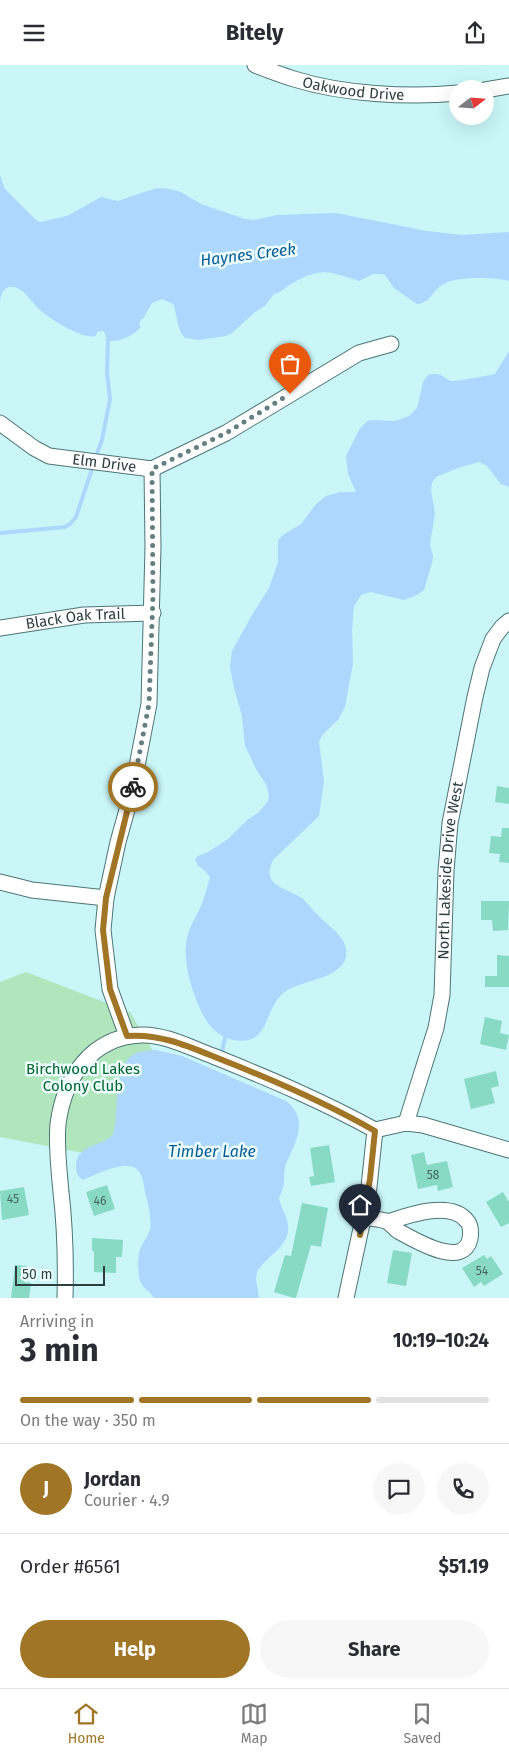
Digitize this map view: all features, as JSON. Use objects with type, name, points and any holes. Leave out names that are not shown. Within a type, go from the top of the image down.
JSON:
[{"type":"street","name":"Oakwood Drive","points":[[255,65],[294,79],[352,91],[417,95],[449,93]]},
{"type":"street","points":[[494,88],[509,86]]},
{"type":"street","points":[[152,469],[226,433],[359,353],[391,344]]},
{"type":"street","name":"Elm Drive","points":[[0,423],[34,448],[49,456],[152,469],[153,613],[149,704],[132,792],[118,842],[106,898],[103,930],[110,989],[127,1036]]},
{"type":"street","name":"Black Oak Trail","points":[[0,628],[84,615],[153,613]]},
{"type":"street","name":"North Lakeside Drive West","points":[[406,1123],[430,1050],[442,995],[446,871],[450,823],[458,780],[482,668],[493,639],[507,623]]},
{"type":"street","points":[[0,882],[32,890],[106,898]]},
{"type":"street","points":[[64,1298],[65,1238],[58,1137],[63,1097],[76,1072],[85,1061],[105,1045],[127,1036],[143,1035],[156,1037],[196,1050],[268,1078],[322,1102],[375,1131],[406,1123],[433,1127],[509,1150]]},
{"type":"street","points":[[346,1298],[364,1217],[373,1161],[375,1131]]},
{"type":"street","points":[[364,1217],[388,1222],[396,1229],[428,1246],[451,1253],[462,1251],[469,1245],[471,1235],[469,1222],[459,1213],[438,1210],[410,1215],[388,1222]]},
{"type":"green space","name":"Birchwood Lakes Colony Club","points":[[26,972],[130,1012],[169,1078],[156,1167],[0,1137],[0,982]]},
{"type":"water","name":"Haynes Creek","points":[[0,175],[5,189],[40,222],[67,216],[101,197],[118,201],[158,188],[181,192],[201,204],[245,219],[254,220],[277,215],[336,213],[427,231],[462,235],[509,232],[509,281],[484,278],[448,282],[435,291],[425,302],[417,304],[394,288],[385,275],[382,274],[373,274],[359,281],[332,273],[318,273],[291,284],[274,294],[265,306],[226,336],[199,340],[185,338],[180,330],[173,304],[162,299],[152,303],[143,319],[141,319],[139,325],[141,327],[135,332],[123,339],[111,341],[107,338],[104,331],[97,332],[96,336],[90,336],[67,328],[37,308],[24,292],[16,288],[6,288],[0,302]]},
{"type":"water","points":[[509,351],[509,487],[501,484],[487,466],[479,462],[436,477],[432,483],[431,490],[435,513],[430,544],[433,556],[424,590],[404,600],[370,592],[361,595],[354,606],[352,630],[353,663],[345,707],[338,720],[324,733],[319,741],[324,781],[319,816],[273,860],[270,869],[270,875],[277,885],[302,898],[339,935],[345,944],[345,959],[341,967],[324,977],[286,991],[278,998],[260,1033],[253,1038],[243,1041],[225,1037],[212,1028],[201,1011],[188,973],[186,944],[210,877],[198,866],[195,859],[228,839],[246,821],[259,812],[268,801],[269,796],[266,784],[257,771],[245,746],[242,716],[230,667],[232,651],[269,588],[278,562],[278,540],[301,524],[316,504],[326,496],[340,492],[356,492],[348,474],[346,456],[359,430],[366,422],[371,420],[395,421],[409,416],[417,408],[423,382],[428,375],[439,375],[454,381],[495,374]]},
{"type":"water","name":"Timber Lake","points":[[156,1050],[182,1056],[286,1101],[297,1115],[298,1131],[285,1167],[283,1188],[279,1198],[288,1224],[288,1232],[282,1244],[257,1272],[256,1279],[259,1298],[154,1298],[143,1287],[139,1277],[139,1254],[150,1230],[150,1216],[140,1173],[135,1168],[121,1166],[83,1180],[76,1171],[77,1159],[85,1149],[109,1138],[113,1134],[120,1078],[123,1067],[128,1059],[136,1053]]},
{"type":"building","points":[[497,786],[509,788],[509,804],[495,802]]},
{"type":"building","points":[[502,828],[509,828],[509,863],[499,862],[500,854],[489,853],[491,836],[501,837]]},
{"type":"building","points":[[481,901],[509,901],[508,930],[493,931],[492,920],[481,920]]},
{"type":"building","points":[[497,955],[509,956],[509,987],[485,987],[485,976],[497,976]]},
{"type":"building","points":[[485,1017],[502,1021],[500,1033],[509,1035],[506,1050],[480,1044]]},
{"type":"building","points":[[496,1071],[499,1086],[491,1088],[495,1103],[471,1109],[464,1079]]},
{"type":"building","points":[[329,1145],[335,1182],[311,1186],[309,1177],[314,1176],[310,1148]]},
{"type":"building","points":[[424,1152],[427,1165],[447,1161],[453,1187],[438,1191],[437,1185],[418,1189],[411,1155]]},
{"type":"building","points":[[107,1185],[115,1209],[94,1216],[86,1192]]},
{"type":"building","points":[[24,1187],[29,1215],[2,1220],[0,1191]]},
{"type":"building","points":[[503,1192],[509,1202],[509,1223],[501,1227],[486,1202]]},
{"type":"building","points":[[302,1203],[328,1208],[321,1247],[311,1245],[296,1298],[294,1298],[274,1292],[285,1255],[291,1256]]},
{"type":"building","points":[[92,1238],[123,1240],[122,1257],[116,1257],[116,1273],[94,1272]]},
{"type":"building","points":[[393,1250],[412,1253],[406,1286],[387,1283]]},
{"type":"building","points":[[484,1255],[487,1259],[491,1256],[503,1274],[484,1286],[481,1282],[474,1287],[462,1268]]},
{"type":"building","points":[[15,1265],[26,1266],[24,1282],[31,1283],[29,1298],[11,1298]]},
{"type":"waterway","points":[[95,459],[102,440],[110,399],[107,373],[108,336]]},
{"type":"waterway","points":[[0,533],[65,527],[70,524],[76,517],[93,466]]},
{"type":"waterway","points":[[221,1056],[226,1033]]},
{"type":"way so far","points":[[133,787],[149,704],[154,547],[152,469],[226,433],[290,394]]},
{"type":"route","points":[[133,787],[118,842],[106,898],[103,930],[110,989],[127,1036],[143,1035],[156,1037],[196,1050],[268,1078],[331,1106],[375,1131],[368,1197],[360,1235]]}]
